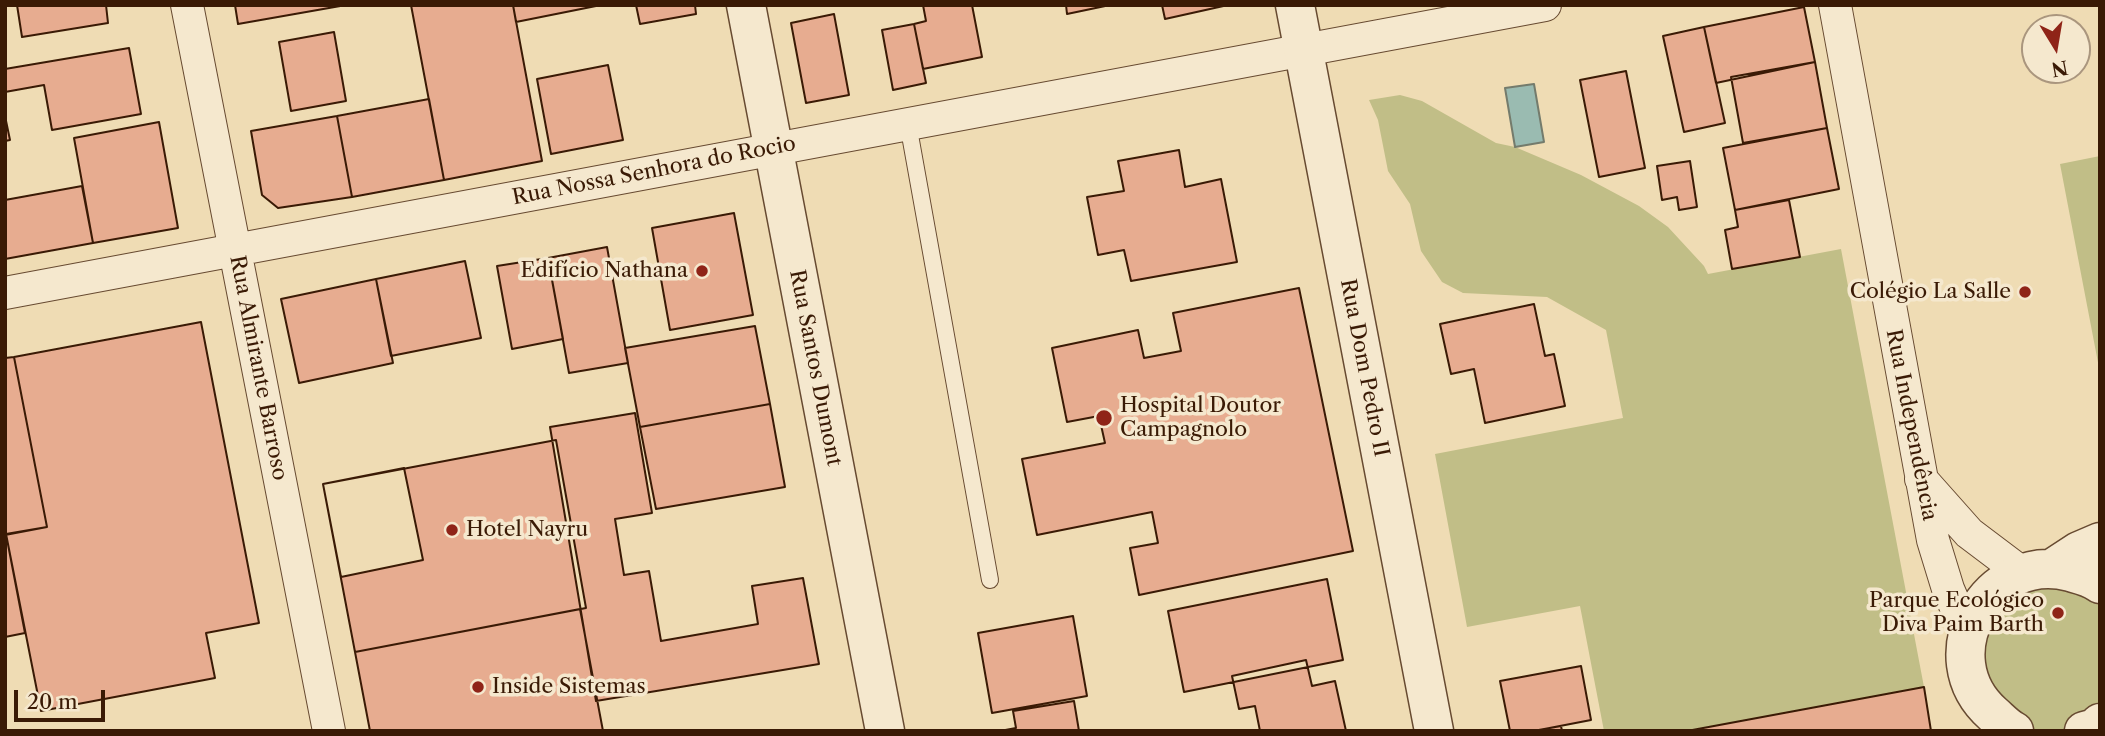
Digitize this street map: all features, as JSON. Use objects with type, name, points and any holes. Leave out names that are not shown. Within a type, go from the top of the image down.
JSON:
[{"type":"street","name":"Rua Almirante Barroso","points":[[187,5],[329,731]]},
{"type":"street","name":"Rua Santos Dumont","points":[[746,5],[885,731]]},
{"type":"street","name":"Rua Dom Pedro II","points":[[1295,5],[1434,731]]},
{"type":"street","name":"Rua Nossa Senhora do Rocio","points":[[5,293],[1545,5]]},
{"type":"street","name":"Rua Independência","points":[[1835,5],[1933,540],[1948,589],[1967,633]]},
{"type":"street","points":[[1920,478],[1969,533],[2038,570],[2093,579],[2100,584]]},
{"type":"street","points":[[1978,731],[1965,656],[1967,633],[1983,600],[1997,587],[2100,542]]},
{"type":"street","points":[[1968,677],[1981,704],[2014,731]]},
{"type":"street","points":[[2084,731],[2095,728],[2100,723]]},
{"type":"lane","points":[[908,124],[990,580]]},
{"type":"shaded area","points":[[1400,95],[1422,101],[1496,143],[1515,147],[1581,175],[1639,206],[1668,227],[1704,266],[1708,274],[1841,249],[1924,687],[1693,731],[1604,731],[1580,606],[1467,627],[1435,454],[1623,418],[1606,330],[1547,297],[1463,293],[1442,282],[1421,251],[1410,204],[1388,171],[1378,120],[1369,100]]},
{"type":"shaded area","points":[[2100,156],[2100,373],[2060,164]]},
{"type":"shaded area","name":"Parque Ecológico Diva Paim Barth","points":[[2100,556],[2100,731],[1986,731],[1981,637],[2012,596]]},
{"type":"water","points":[[1534,84],[1544,142],[1515,147],[1505,88]]},
{"type":"building","points":[[17,5],[106,5],[108,23],[22,37]]},
{"type":"building","points":[[235,5],[346,5],[238,24]]},
{"type":"building","points":[[411,5],[513,5],[542,161],[444,180]]},
{"type":"building","points":[[513,5],[601,5],[516,22]]},
{"type":"building","points":[[636,5],[695,5],[696,14],[640,24]]},
{"type":"building","points":[[923,5],[972,5],[982,57],[923,69],[914,24],[926,21]]},
{"type":"building","points":[[1066,5],[1110,5],[1067,14]]},
{"type":"building","points":[[1162,5],[1228,5],[1165,19]]},
{"type":"building","points":[[1804,7],[1815,62],[1716,83],[1704,27]]},
{"type":"building","points":[[834,14],[849,95],[806,103],[791,23]]},
{"type":"building","points":[[914,24],[926,83],[893,90],[882,30]]},
{"type":"building","points":[[1704,27],[1725,123],[1684,132],[1663,36]]},
{"type":"building","points":[[334,32],[346,101],[291,111],[279,42]]},
{"type":"building","points":[[129,48],[141,114],[52,130],[44,85],[5,92],[5,69]]},
{"type":"building","points":[[1815,62],[1827,128],[1743,143],[1731,77]]},
{"type":"building","points":[[608,65],[623,140],[551,154],[537,79]]},
{"type":"building","points":[[1626,71],[1645,168],[1599,177],[1580,80]]},
{"type":"building","points":[[429,99],[444,180],[352,197],[337,116]]},
{"type":"building","points":[[5,116],[10,140],[5,141]]},
{"type":"building","points":[[337,116],[352,197],[278,208],[262,195],[251,131]]},
{"type":"building","points":[[159,122],[178,228],[93,243],[74,138]]},
{"type":"building","points":[[1827,128],[1839,189],[1735,210],[1723,148]]},
{"type":"building","points":[[1179,150],[1185,187],[1221,179],[1237,262],[1131,281],[1124,250],[1098,255],[1087,197],[1124,191],[1118,161]]},
{"type":"building","points":[[1690,161],[1697,207],[1679,210],[1677,197],[1662,200],[1657,166]]},
{"type":"building","points":[[82,186],[93,243],[5,259],[5,200]]},
{"type":"building","points":[[1789,200],[1800,257],[1732,269],[1725,230],[1738,227],[1735,210]]},
{"type":"building","name":"Edifício Nathana","points":[[734,213],[753,315],[670,330],[652,228]]},
{"type":"building","points":[[607,247],[628,363],[569,373],[548,258]]},
{"type":"building","points":[[548,258],[563,339],[512,349],[497,266]]},
{"type":"building","points":[[465,261],[481,338],[391,356],[376,279]]},
{"type":"building","points":[[376,279],[393,363],[299,383],[281,299]]},
{"type":"building","points":[[1299,288],[1353,551],[1139,595],[1130,548],[1158,543],[1152,512],[1037,535],[1022,459],[1105,443],[1099,416],[1067,422],[1052,348],[1138,330],[1144,358],[1181,351],[1173,313]]},
{"type":"building","points":[[1534,304],[1545,356],[1554,354],[1565,406],[1485,423],[1474,369],[1451,374],[1440,324]]},
{"type":"building","points":[[201,322],[259,623],[206,633],[215,678],[41,711],[6,534],[47,527],[14,357]]},
{"type":"building","points":[[755,326],[770,404],[640,427],[625,348]]},
{"type":"building","points":[[14,357],[47,527],[5,535],[5,358]]},
{"type":"building","points":[[770,404],[785,487],[656,509],[640,427]]},
{"type":"building","points":[[635,413],[652,513],[615,519],[624,575],[649,571],[661,641],[758,624],[752,586],[803,578],[819,664],[596,701],[550,427]]},
{"type":"building","name":"Hotel Nayru","points":[[556,440],[586,608],[355,652],[323,484]]},
{"type":"building","points":[[404,468],[423,560],[341,577],[323,484]]},
{"type":"building","points":[[5,535],[25,633],[5,637]]},
{"type":"building","points":[[1327,579],[1343,660],[1184,692],[1168,611]]},
{"type":"building","name":"Inside Sistemas","points":[[580,609],[603,731],[370,731],[355,652]]},
{"type":"building","points":[[1073,616],[1087,696],[992,713],[978,633]]},
{"type":"building","points":[[1306,660],[1312,686],[1335,681],[1346,731],[1260,731],[1255,706],[1239,709],[1232,676]]},
{"type":"building","points":[[1581,666],[1591,720],[1534,731],[1510,731],[1500,681]]},
{"type":"building","points":[[1924,687],[1931,731],[1687,731]]},
{"type":"building","points":[[1074,701],[1079,731],[1000,731],[1016,728],[1013,711]]},
{"type":"building","points":[[1561,726],[1562,731],[1533,731]]},
{"type":"place","name":"Edifício Nathana","points":[[702,271]]},
{"type":"place","name":"Colégio La Salle","points":[[2025,292]]},
{"type":"place","name":"Hospital Doutor Campagnolo","points":[[1104,418]]},
{"type":"place","name":"Hotel Nayru","points":[[452,530]]},
{"type":"place","name":"Parque Ecológico Diva Paim Barth","points":[[2058,613]]},
{"type":"place","name":"Inside Sistemas","points":[[478,687]]}]
